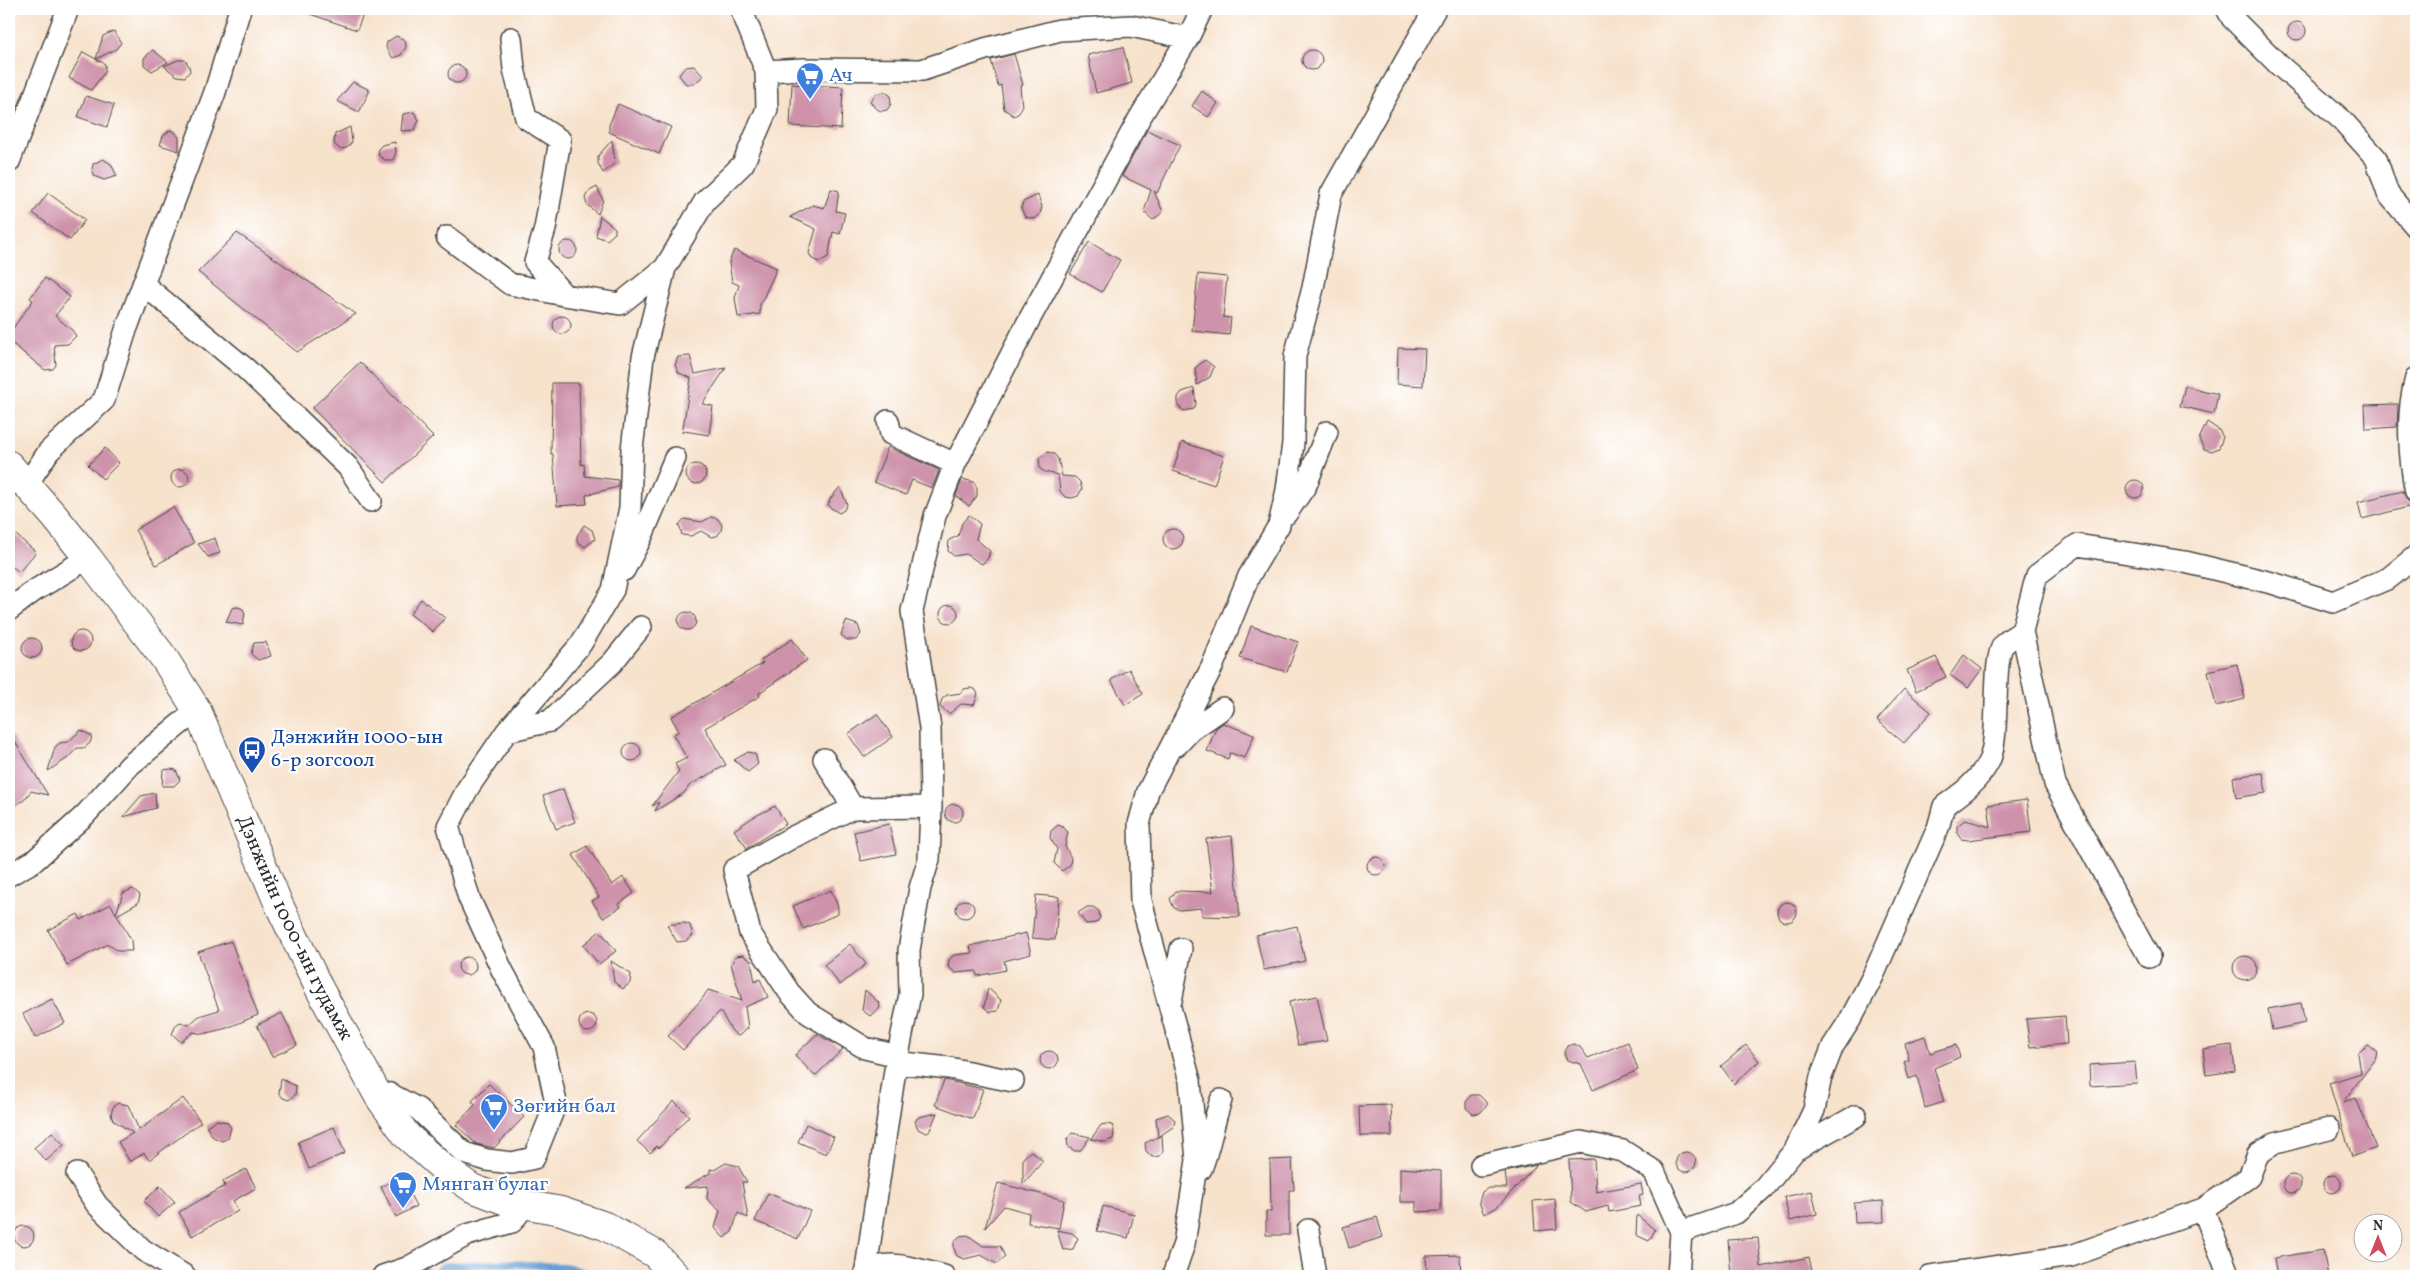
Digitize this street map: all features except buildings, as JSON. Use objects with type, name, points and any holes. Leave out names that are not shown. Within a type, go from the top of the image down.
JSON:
[{"type":"main road","name":"Дэнжийн 1000-ын гудамж","points":[[9,464],[18,483],[88,558],[164,658],[197,710],[279,905],[320,990],[382,1100],[407,1136],[443,1168],[472,1188],[506,1201],[561,1211],[605,1226],[655,1254],[676,1276]]},
{"type":"street","points":[[9,162],[68,9]]},
{"type":"street","points":[[18,483],[104,400],[126,330],[215,92],[240,9]]},
{"type":"street","points":[[613,590],[630,508],[632,449],[643,357],[665,268],[705,201],[743,164],[767,109],[766,71],[741,9]]},
{"type":"street","points":[[865,1274],[896,1063],[910,994],[909,950],[920,888],[928,859],[931,807],[930,728],[912,611],[935,516],[956,464],[1033,311],[1139,120],[1188,38],[1202,9]]},
{"type":"street","points":[[1279,525],[1287,490],[1293,443],[1295,356],[1313,288],[1331,194],[1435,9]]},
{"type":"street","points":[[2227,9],[2232,18],[2279,65],[2342,120],[2376,158],[2388,194],[2416,227]]},
{"type":"street","points":[[766,71],[803,69],[922,70],[985,49],[1060,30],[1131,26],[1188,38]]},
{"type":"street","points":[[511,38],[514,69],[526,118],[560,140],[545,229],[535,262],[564,295]]},
{"type":"street","points":[[447,237],[510,284],[620,304],[665,268]]},
{"type":"street","points":[[143,284],[246,369],[348,467],[371,501]]},
{"type":"street","points":[[2416,378],[2412,393],[2410,464],[2416,492]]},
{"type":"street","points":[[888,421],[891,434],[956,464]]},
{"type":"street","points":[[1172,1276],[1184,1244],[1183,1200],[1197,1160],[1190,1082],[1142,902],[1139,824],[1148,791],[1212,667],[1248,576],[1306,485],[1327,432]]},
{"type":"street","points":[[382,1100],[390,1094],[418,1109],[464,1153],[487,1160],[512,1163],[534,1158],[556,1103],[544,1047],[502,970],[469,898],[448,826],[468,788],[507,731],[581,644],[613,590],[640,538],[675,458]]},
{"type":"street","points":[[2149,957],[2055,784],[2022,631],[2037,575],[2077,545],[2185,562],[2272,583],[2333,602],[2389,578],[2416,556]]},
{"type":"street","points":[[9,610],[34,591],[88,558]]},
{"type":"street","points":[[507,731],[550,721],[612,663],[641,627]]},
{"type":"street","points":[[1681,1232],[1736,1213],[1763,1189],[1795,1150],[1814,1110],[1821,1077],[1833,1046],[1850,1020],[1873,976],[1938,828],[1944,806],[1967,790],[1989,760],[1996,716],[1998,654],[2004,645],[2022,631]]},
{"type":"street","points":[[1165,758],[1192,730],[1223,708]]},
{"type":"street","points":[[9,875],[34,861],[85,815],[130,764],[197,710]]},
{"type":"street","points":[[824,759],[853,808]]},
{"type":"street","points":[[931,807],[853,808],[791,838],[734,870],[750,933],[789,992],[808,1013],[865,1048],[896,1063],[949,1068],[1013,1081]]},
{"type":"street","points":[[1169,1008],[1181,949]]},
{"type":"street","points":[[1183,1200],[1210,1147],[1215,1118],[1221,1100]]},
{"type":"street","points":[[1795,1150],[1856,1116]]},
{"type":"street","points":[[1930,1276],[2071,1256],[2203,1210],[2249,1177],[2258,1154],[2275,1143],[2329,1129]]},
{"type":"street","points":[[1481,1165],[1581,1142],[1623,1152],[1654,1171],[1681,1232],[1678,1276]]},
{"type":"street","points":[[78,1174],[97,1205],[143,1250],[185,1276]]},
{"type":"street","points":[[383,1276],[407,1268],[467,1235],[512,1222],[525,1205]]},
{"type":"street","points":[[2203,1210],[2228,1276]]},
{"type":"street","points":[[1308,1230],[1315,1276]]},
{"type":"street","points":[[865,1274],[878,1265],[889,1263],[944,1276]]},
{"type":"waterway","points":[[416,1276],[423,1269],[433,1276],[443,1266],[503,1263],[568,1267],[596,1276]]},
{"type":"place","name":"Ач","points":[[810,100]]},
{"type":"place","name":"Дэнжийн 1000-ын 6-р зогсоол","points":[[252,774]]},
{"type":"place","name":"Зөгийн бал","points":[[494,1131]]},
{"type":"place","name":"Мянган булаг","points":[[403,1209]]}]
